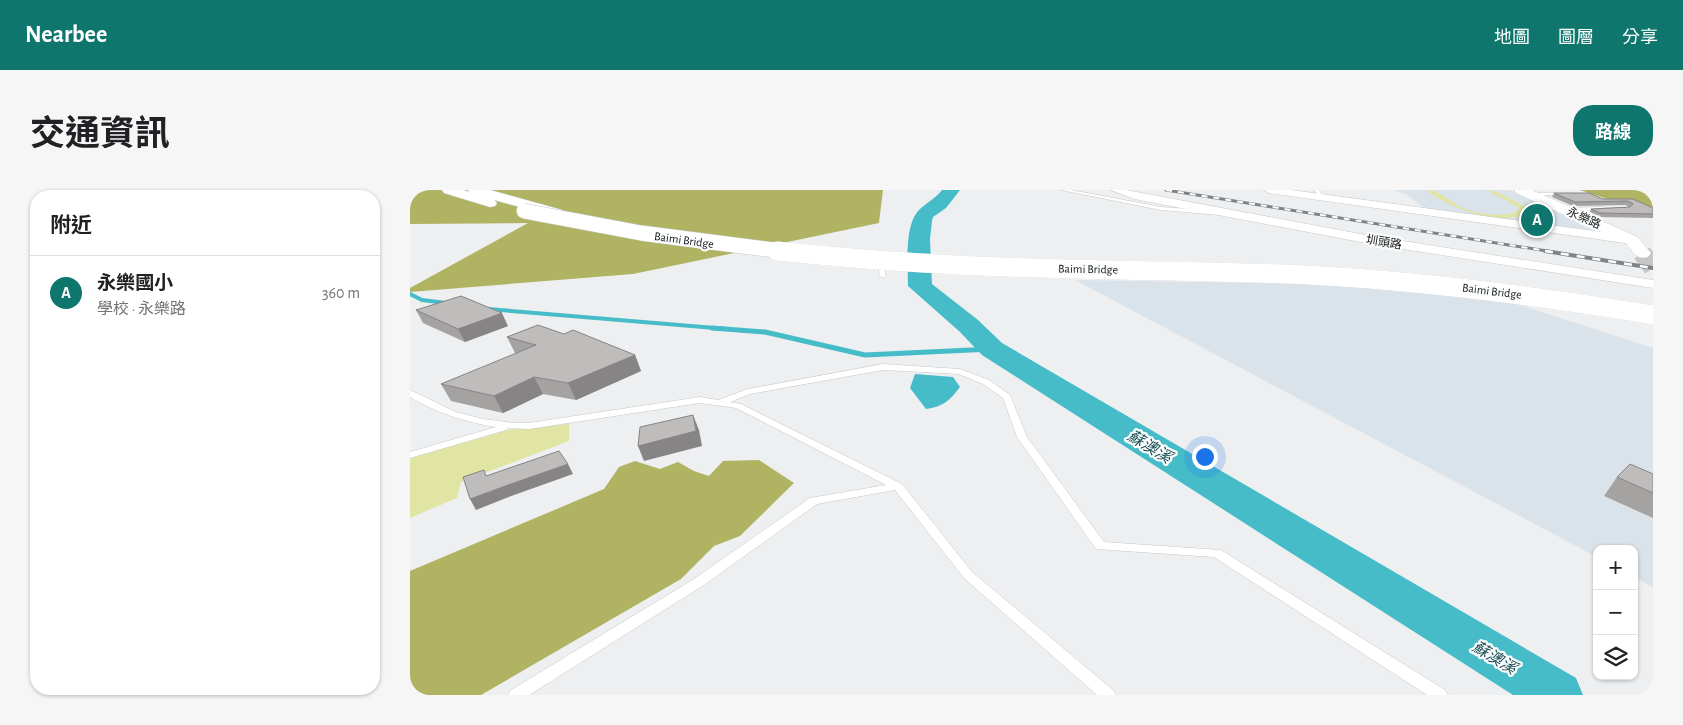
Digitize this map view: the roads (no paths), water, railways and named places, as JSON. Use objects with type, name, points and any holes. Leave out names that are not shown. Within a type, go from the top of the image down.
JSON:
[{"type":"main road","points":[[478,191],[530,210]]},
{"type":"main road","points":[[454,192],[530,210]]},
{"type":"main road","name":"永樂路","points":[[1526,192],[1632,240],[1642,253]]},
{"type":"main road","name":"Baimi Bridge","points":[[530,210],[622,231],[882,264],[1262,273],[1351,278],[1512,293],[1653,314]]},
{"type":"main road","name":"Baimi Bridge","points":[[882,264],[996,262],[1270,269],[1423,277],[1653,310]]},
{"type":"street","name":"圳頭路","points":[[1116,190],[1134,196],[1380,242],[1653,284]]},
{"type":"street","points":[[1270,190],[1319,194],[1632,240]]},
{"type":"lane","points":[[1063,190],[1147,206],[1203,213],[1221,213]]},
{"type":"lane","points":[[1080,190],[1147,206]]},
{"type":"lane","points":[[1526,192],[1554,194]]},
{"type":"lane","points":[[1564,210],[1609,209]]},
{"type":"lane","points":[[720,404],[748,392],[883,368],[960,372],[986,382],[1007,396],[1022,437],[1100,546],[1217,553],[1440,695]]},
{"type":"lane","points":[[410,393],[431,407],[479,422],[506,427],[529,426],[700,400],[738,406],[898,486],[968,575],[1108,695]]},
{"type":"lane","points":[[410,455],[506,427]]},
{"type":"lane","points":[[516,695],[699,582],[814,500],[898,486]]},
{"type":"water","points":[[915,374],[953,377],[960,387],[946,402],[937,407],[926,409],[910,388]]},
{"type":"waterway","name":"蘇澳溪","points":[[951,190],[938,206],[925,215],[922,221],[919,239],[920,286],[969,326],[992,349],[1557,695]]},
{"type":"waterway","points":[[410,294],[422,300],[446,303]]},
{"type":"waterway","points":[[488,309],[727,329]]},
{"type":"waterway","points":[[712,328],[765,332],[865,355],[992,349]]},
{"type":"tunnel","points":[[1642,253],[1653,268]]},
{"type":"railway","points":[[1166,190],[1553,252]]},
{"type":"railway","points":[[1545,251],[1653,268]]},
{"type":"place","name":"永樂國小","points":[[1537,220]]}]
